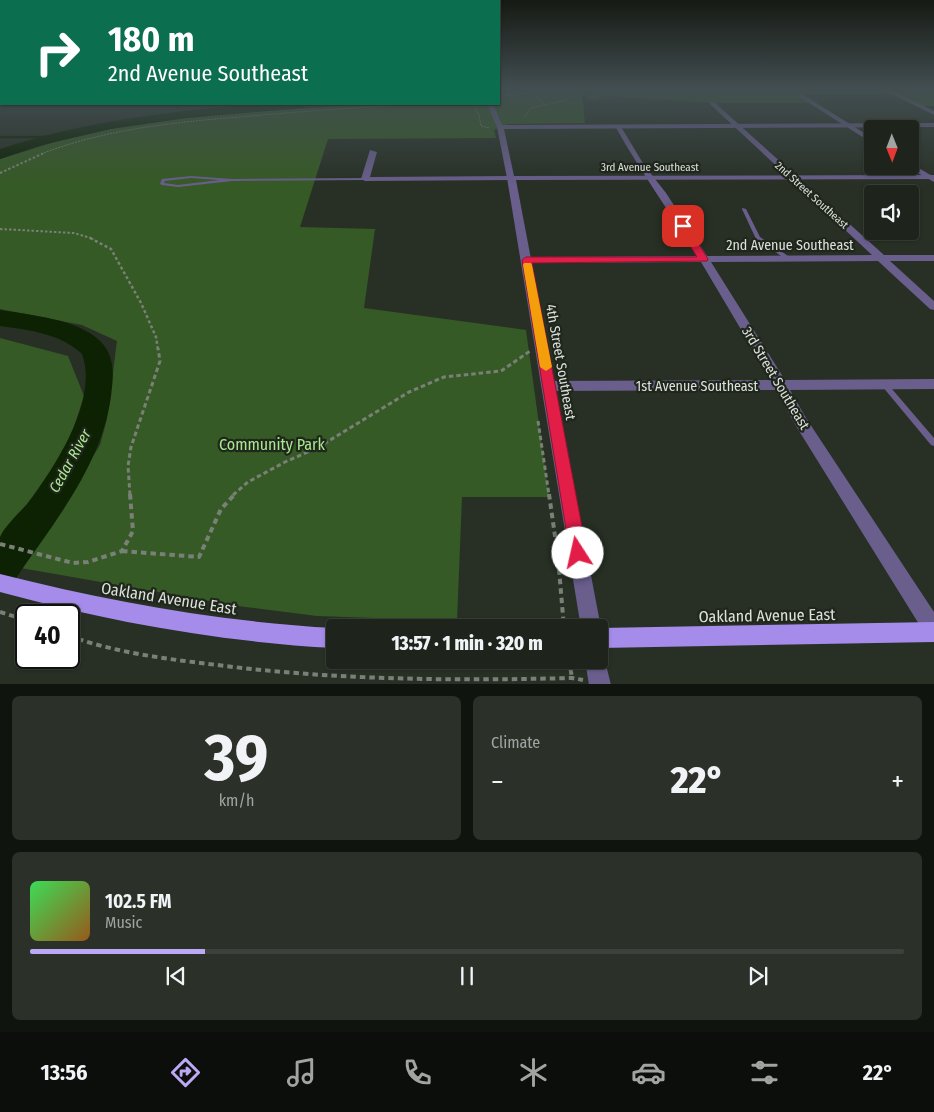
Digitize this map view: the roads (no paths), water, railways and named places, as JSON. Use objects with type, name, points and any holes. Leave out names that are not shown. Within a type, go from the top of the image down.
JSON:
[{"type":"main road","name":"Oakland Avenue East","points":[[0,583],[140,616],[272,634],[326,637]]},
{"type":"main road","name":"Oakland Avenue East","points":[[608,638],[934,631]]},
{"type":"street","name":"4th Street Southeast","points":[[497,121],[511,178],[542,344],[589,619]]},
{"type":"street","name":"2nd Street Southeast","points":[[730,121],[934,306]]},
{"type":"street","points":[[840,121],[864,136]]},
{"type":"street","name":"3rd Street Southeast","points":[[618,126],[765,356],[801,422],[934,631]]},
{"type":"street","points":[[500,127],[934,126]]},
{"type":"street","points":[[365,179],[373,152]]},
{"type":"street","points":[[919,170],[933,178]]},
{"type":"street","name":"3rd Avenue Southeast","points":[[365,179],[933,178]]},
{"type":"street","name":"2nd Avenue Southeast","points":[[526,260],[934,258]]},
{"type":"street","name":"1st Avenue Southeast","points":[[549,386],[934,384]]},
{"type":"street","points":[[598,669],[600,684]]},
{"type":"lane","points":[[232,180],[178,186],[162,184],[163,180],[182,177],[232,180],[365,179]]},
{"type":"lane","points":[[744,209],[758,238],[788,259]]},
{"type":"lane","points":[[884,384],[934,443]]},
{"type":"waterway","name":"Cedar River","points":[[0,154],[74,132],[137,121]]},
{"type":"waterway","points":[[0,137],[54,137]]},
{"type":"waterway","name":"Cedar River","points":[[0,318],[48,326],[71,334],[93,349],[98,361],[99,370],[96,405],[77,455],[64,479],[0,568]]},
{"type":"park label","name":"Community Park","points":[[272,444]]}]
